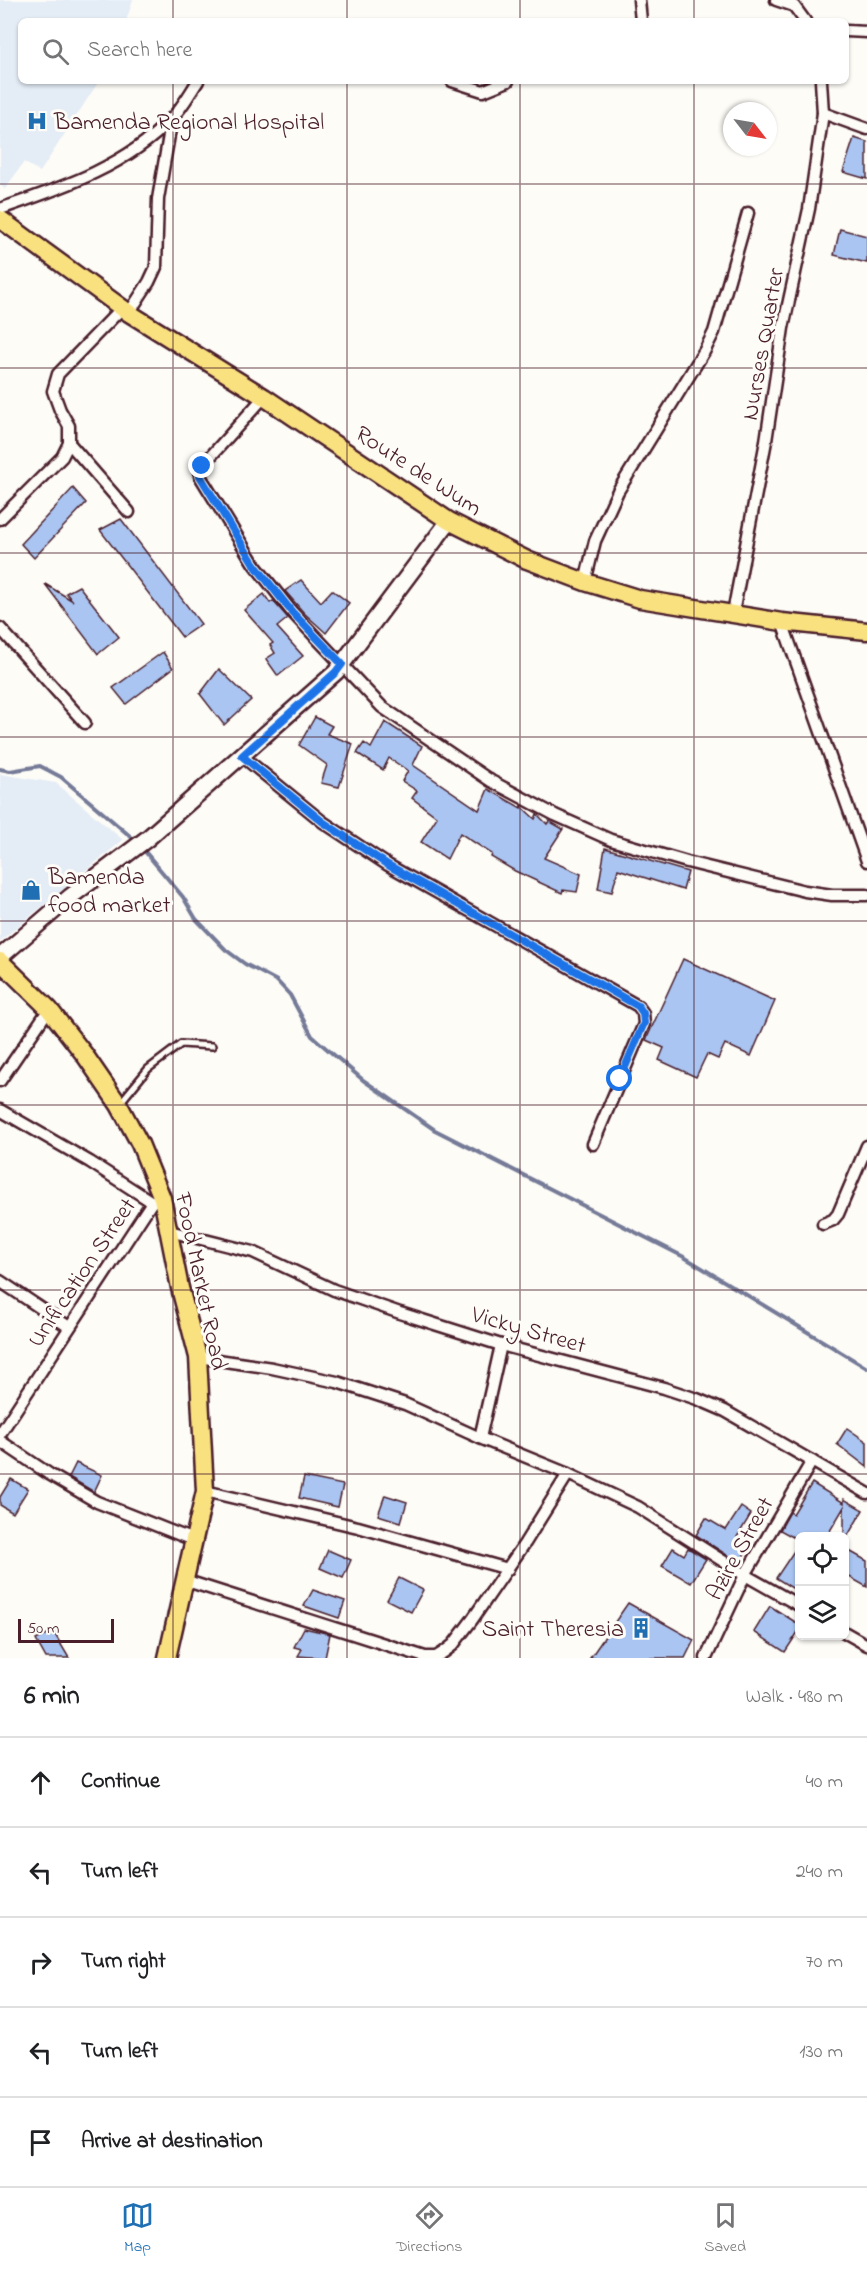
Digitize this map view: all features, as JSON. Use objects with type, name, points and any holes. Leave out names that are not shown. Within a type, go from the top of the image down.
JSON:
[{"type":"highway","name":"Route de Wum","points":[[0,219],[125,310],[264,397],[449,521],[526,560],[640,599],[782,622],[867,631]]},
{"type":"highway","name":"Food Market Road","points":[[0,959],[49,1009],[119,1105],[140,1144],[169,1231],[180,1288],[198,1357],[205,1491],[167,1658]]},
{"type":"main road","points":[[0,959],[70,897],[133,851],[336,672],[449,521]]},
{"type":"street","points":[[639,0],[641,18]]},
{"type":"street","points":[[776,0],[798,3],[804,18]]},
{"type":"street","points":[[849,31],[867,32]]},
{"type":"street","points":[[0,209],[68,186],[135,150],[172,118],[196,84]]},
{"type":"street","points":[[461,84],[483,91],[500,84]]},
{"type":"street","name":"Nurses Quarter","points":[[733,614],[766,441],[783,328],[809,209],[823,113],[821,84]]},
{"type":"street","points":[[823,113],[867,129]]},
{"type":"street","points":[[0,519],[62,457],[69,443],[69,426],[53,391],[58,374],[125,310],[149,282],[156,267],[158,200],[172,118]]},
{"type":"street","points":[[585,582],[595,541],[618,491],[714,332],[748,213]]},
{"type":"street","points":[[264,397],[202,466],[200,476],[254,564],[292,612],[382,707],[490,781],[555,815],[611,840],[687,862],[805,891],[832,895],[867,895]]},
{"type":"street","points":[[69,443],[129,512]]},
{"type":"street","points":[[782,622],[867,861]]},
{"type":"street","points":[[0,628],[85,723]]},
{"type":"street","points":[[242,756],[323,822],[388,865],[638,1006],[643,1013],[644,1023],[593,1144]]},
{"type":"street","points":[[0,1081],[49,1009]]},
{"type":"street","points":[[0,1110],[157,1200]]},
{"type":"street","points":[[823,1224],[833,1220],[838,1214],[867,1146]]},
{"type":"street","name":"Unification Street","points":[[0,1434],[69,1327],[157,1200]]},
{"type":"street","name":"Vicky Street","points":[[169,1231],[253,1252],[334,1290],[501,1345],[664,1388],[697,1399],[725,1411],[867,1493]]},
{"type":"street","points":[[0,1281],[69,1327]]},
{"type":"street","points":[[480,1438],[501,1345]]},
{"type":"street","points":[[198,1357],[272,1368],[353,1386],[405,1404],[568,1474],[638,1507],[745,1575],[795,1603]]},
{"type":"street","points":[[0,1441],[49,1474],[97,1502],[193,1540]]},
{"type":"street","name":"Azire Street","points":[[706,1658],[745,1575],[812,1461]]},
{"type":"street","points":[[184,1580],[425,1657],[436,1657],[453,1645],[508,1569],[568,1474]]},
{"type":"street","points":[[205,1491],[358,1527],[508,1569]]},
{"type":"street","points":[[849,1635],[867,1645]]},
{"type":"lane","points":[[119,1105],[148,1069],[182,1044],[212,1047]]},
{"type":"shaded area","name":"Bamenda Regional Hospital","points":[[0,0],[133,0],[127,18],[18,18],[18,84],[97,84],[40,172],[24,162],[5,189],[0,185]]},
{"type":"shaded area","name":"Bamenda food market","points":[[0,774],[56,783],[123,840],[0,941]]},
{"type":"building","points":[[854,138],[867,142],[867,179],[843,172]]},
{"type":"building","points":[[840,229],[867,236],[867,263],[834,255]]},
{"type":"building","points":[[73,488],[86,503],[34,558],[21,544]]},
{"type":"building","points":[[121,519],[201,624],[182,637],[100,530]]},
{"type":"building","points":[[301,580],[321,602],[332,590],[349,603],[326,633],[285,591]]},
{"type":"building","points":[[45,584],[73,601],[66,593],[79,586],[119,637],[98,654]]},
{"type":"building","points":[[264,594],[270,603],[273,601],[288,618],[277,627],[303,656],[278,676],[266,659],[275,653],[270,645],[273,643],[244,610]]},
{"type":"building","points":[[163,652],[173,668],[126,704],[113,688]]},
{"type":"building","points":[[219,669],[251,700],[224,725],[200,694]]},
{"type":"building","points":[[315,717],[332,726],[327,734],[353,744],[339,787],[321,783],[327,765],[299,745]]},
{"type":"building","points":[[385,722],[422,746],[413,765],[479,810],[488,789],[521,808],[521,806],[535,819],[537,814],[547,824],[549,821],[563,829],[544,858],[581,874],[577,892],[563,890],[562,893],[515,871],[491,857],[492,854],[460,833],[447,859],[421,842],[437,817],[412,798],[417,791],[402,781],[408,771],[389,758],[383,770],[357,753],[364,743],[371,748]]},
{"type":"building","points":[[605,848],[688,872],[683,890],[618,869],[612,892],[598,889]]},
{"type":"building","points":[[683,959],[775,1001],[751,1056],[725,1044],[718,1059],[707,1054],[696,1077],[659,1060],[664,1048],[646,1040]]},
{"type":"building","points":[[847,1428],[867,1442],[867,1467],[837,1444]]},
{"type":"building","points":[[76,1463],[102,1475],[94,1492],[69,1477]]},
{"type":"building","points":[[304,1477],[343,1485],[338,1507],[299,1498]]},
{"type":"building","points":[[11,1479],[28,1489],[13,1513],[0,1505],[0,1497]]},
{"type":"building","points":[[812,1483],[844,1503],[844,1499],[863,1510],[849,1534],[844,1532],[844,1507],[829,1532],[795,1532],[795,1538],[780,1530],[790,1512],[793,1514]]},
{"type":"building","points":[[385,1495],[407,1502],[401,1522],[378,1515]]},
{"type":"building","points":[[741,1507],[751,1514],[737,1537],[750,1545],[739,1563],[696,1535],[706,1518],[726,1530]]},
{"type":"building","points":[[673,1548],[684,1555],[688,1548],[706,1559],[691,1583],[662,1566]]},
{"type":"building","points":[[328,1550],[351,1560],[343,1578],[320,1568]]},
{"type":"building","points":[[795,1550],[795,1590],[776,1578]]},
{"type":"building","points":[[849,1551],[867,1561],[867,1587],[849,1577]]},
{"type":"building","points":[[399,1578],[423,1590],[411,1612],[387,1600]]},
{"type":"building","points":[[313,1590],[345,1601],[339,1618],[304,1606]]},
{"type":"building","name":"Saint Theresia","points":[[628,1603],[694,1640],[685,1658],[590,1658]]},
{"type":"building","points":[[770,1606],[795,1622],[795,1637],[785,1652],[754,1632]]},
{"type":"building","points":[[304,1628],[330,1634],[325,1658],[298,1656],[302,1649],[294,1647]]},
{"type":"building","points":[[53,1631],[69,1658],[46,1658],[36,1640]]},
{"type":"waterway","points":[[0,769],[10,771],[40,766],[61,777],[137,842]]},
{"type":"waterway","points":[[142,848],[183,897],[196,919],[226,950],[245,964],[277,981],[290,995],[312,1036],[363,1080],[435,1130],[684,1257],[867,1368]]},
{"type":"place","name":"Bamenda Regional Hospital","points":[[37,121]]},
{"type":"place","name":"Bamenda food market","points":[[31,890]]},
{"type":"place","name":"Saint Theresia","points":[[641,1628]]},
{"type":"route","points":[[202,466],[200,476],[254,564],[292,612],[342,664],[336,672],[242,756],[323,822],[388,865],[638,1006],[643,1013],[644,1023],[620,1079]]}]
